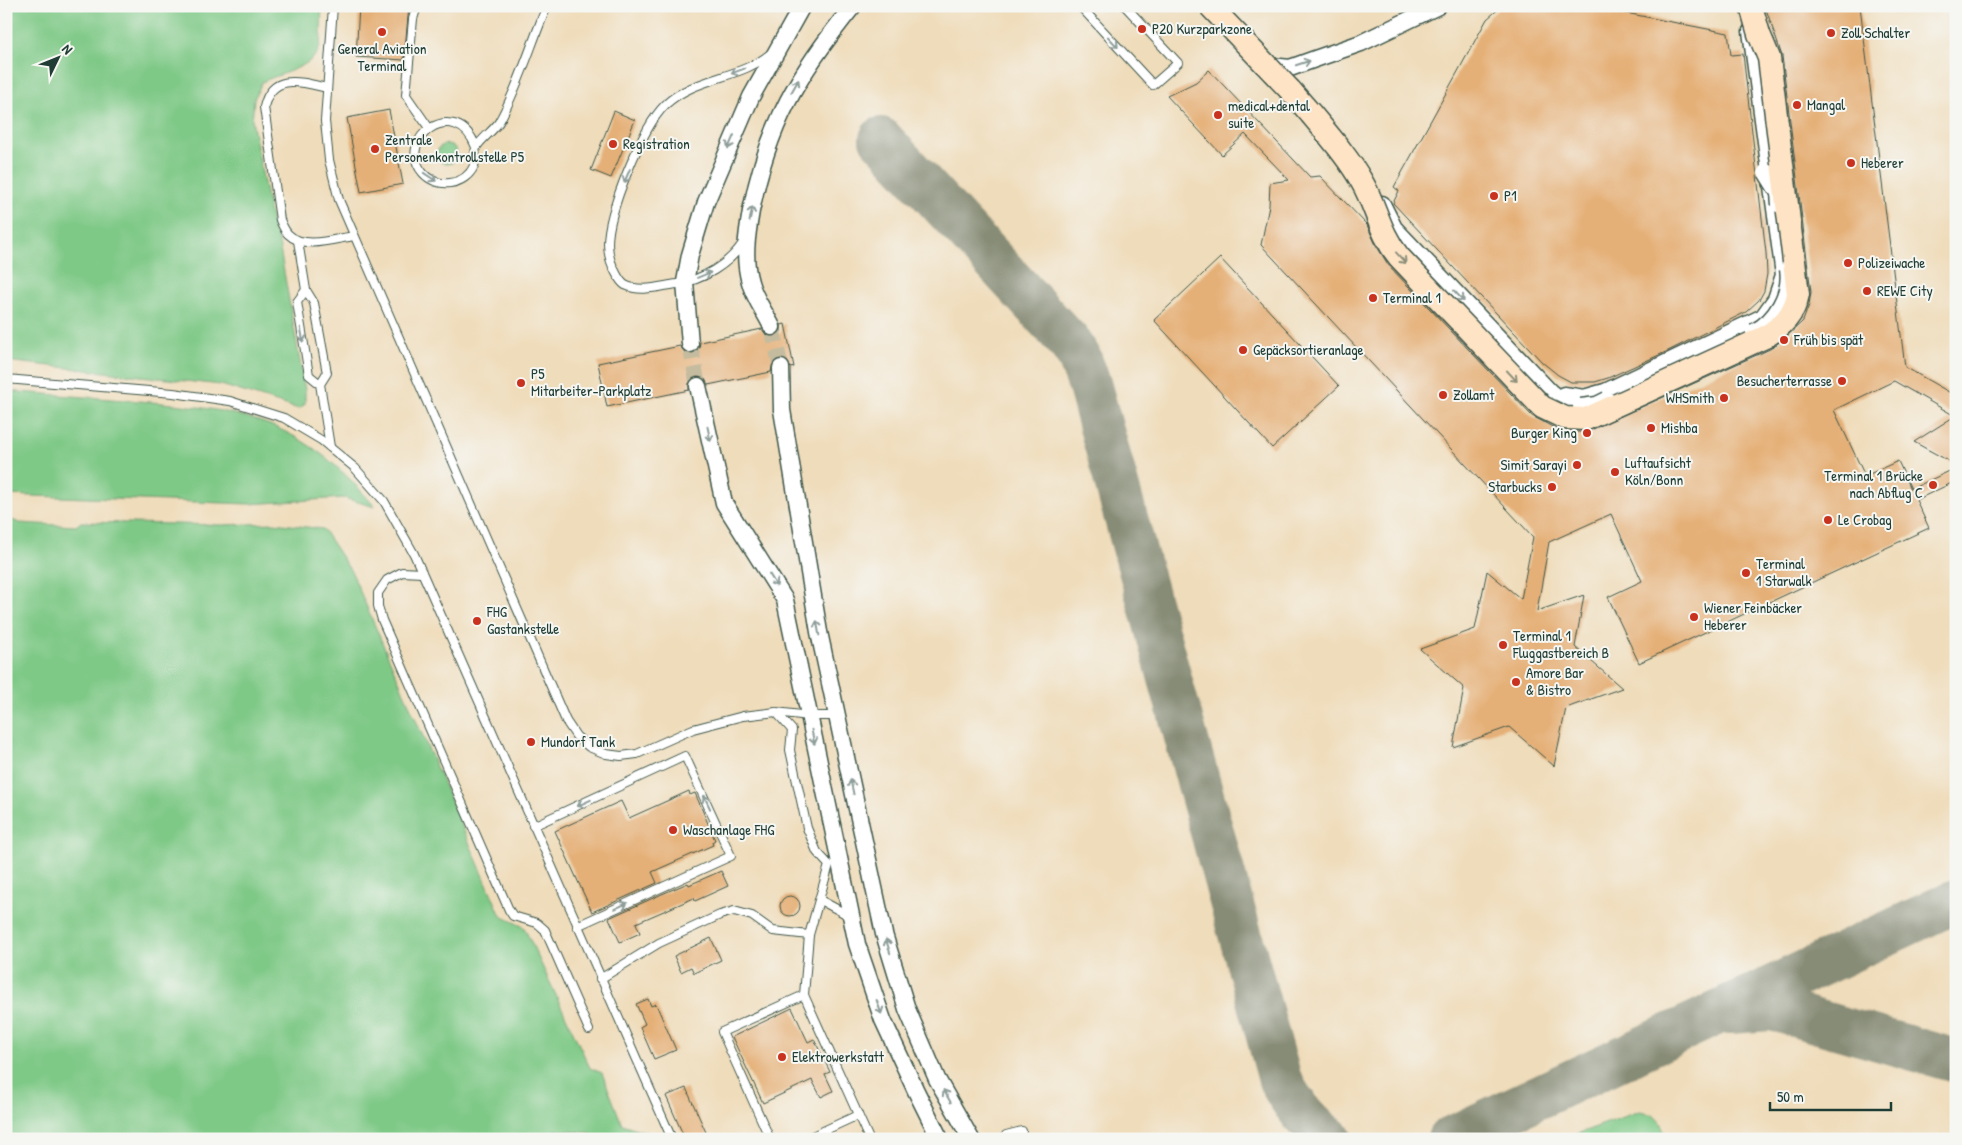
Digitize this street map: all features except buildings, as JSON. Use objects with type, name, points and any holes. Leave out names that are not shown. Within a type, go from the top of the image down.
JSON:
[{"type":"street","points":[[690,344],[685,282],[692,247],[706,202],[751,97],[802,6]]},
{"type":"street","points":[[772,326],[750,283],[746,263],[746,238],[758,177],[773,130],[793,89],[806,68],[853,6]]},
{"type":"street","points":[[1201,6],[1255,64],[1317,120],[1362,165],[1394,228],[1550,392],[1559,399],[1581,408],[1597,405],[1758,330],[1771,319],[1782,305],[1789,276],[1779,193],[1766,172],[1742,6]]},
{"type":"street","points":[[1210,6],[1306,108],[1351,163],[1371,200],[1384,235],[1399,257],[1542,407],[1556,415],[1576,420],[1586,419],[1765,337],[1784,323],[1796,304],[1798,294],[1769,58],[1750,6]]},
{"type":"street","points":[[1255,64],[1290,68],[1361,43],[1438,6]]},
{"type":"street","points":[[1550,392],[1584,398],[1605,392],[1763,317],[1776,299],[1784,275],[1750,6]]},
{"type":"street","points":[[781,368],[782,410],[819,632],[884,934],[906,1009],[937,1079],[971,1139]]},
{"type":"street","points":[[698,386],[724,503],[785,600],[857,944],[883,1020],[940,1139]]},
{"type":"lane","points":[[333,6],[325,121],[329,160],[339,200],[566,721],[576,736],[589,747],[606,754],[621,756],[637,754],[693,729],[743,716],[776,712],[809,716],[836,716]]},
{"type":"lane","points":[[416,6],[406,95],[429,128]]},
{"type":"lane","points":[[476,148],[498,122],[516,84],[547,6]]},
{"type":"lane","points":[[1080,6],[1153,85],[1178,63],[1125,6]]},
{"type":"lane","points":[[746,238],[737,253],[716,270],[685,282],[640,289],[624,284],[618,276],[611,263],[608,244],[610,225],[626,179],[650,124],[666,105],[700,84],[748,67],[764,59],[780,46]]},
{"type":"lane","points":[[327,88],[295,81],[286,82],[278,85],[271,92],[264,107],[280,220],[286,233],[298,241],[309,243],[354,236]]},
{"type":"lane","points":[[448,123],[458,125],[466,130],[473,138],[476,148],[474,166],[468,175],[460,181],[450,184],[439,183],[429,179],[418,163],[416,153],[422,135],[429,128],[438,124],[448,123]]},
{"type":"lane","points":[[298,241],[306,290],[314,303],[327,373],[320,384],[330,447]]},
{"type":"lane","points":[[306,290],[297,302],[309,375],[320,384]]},
{"type":"lane","points":[[6,380],[173,393],[230,401],[284,418],[330,447],[355,468],[384,501],[414,554],[672,1139]]},
{"type":"lane","points":[[422,573],[402,572],[387,580],[378,593],[378,606],[382,620],[445,769],[509,910],[513,916],[537,922],[545,930],[589,1030]]},
{"type":"lane","points":[[776,712],[792,730],[790,750],[807,828],[817,852],[829,865],[809,934],[804,995],[869,1139]]},
{"type":"lane","points":[[533,826],[685,756],[731,856],[577,926]]},
{"type":"lane","points":[[820,900],[844,913],[852,921]]},
{"type":"lane","points":[[600,979],[659,943],[720,915],[734,911],[752,916],[773,931],[809,934]]},
{"type":"lane","points":[[770,1139],[722,1032],[804,995]]},
{"type":"lane","points":[[806,1139],[858,1115]]},
{"type":"lane","points":[[1005,1139],[1006,1135],[1022,1131]]},
{"type":"green space","points":[[6,6],[322,6],[320,45],[315,56],[294,70],[262,82],[254,99],[252,121],[273,229],[278,238],[305,390],[305,404],[299,409],[221,385],[6,361]]},
{"type":"green space","points":[[447,144],[454,147],[457,154],[454,161],[447,164],[440,161],[437,154],[440,147]]},
{"type":"green space","points":[[6,391],[187,406],[249,418],[288,433],[313,448],[346,475],[375,507],[344,498],[249,504],[6,495]]},
{"type":"green space","points":[[6,517],[19,523],[76,526],[81,522],[222,525],[274,523],[323,529],[352,573],[501,916],[524,927],[590,1068],[602,1073],[622,1124],[652,1134],[654,1139],[591,1139],[591,1133],[554,1130],[553,1139],[6,1139]]},
{"type":"green space","points":[[1640,1111],[1650,1114],[1661,1123],[1664,1139],[1563,1139]]},
{"type":"taxiway","points":[[881,139],[1069,342],[1079,357],[1089,383],[1280,1080],[1301,1112],[1330,1139]]},
{"type":"taxiway","points":[[1449,1139],[1956,901]]},
{"type":"taxiway","points":[[1730,1012],[1770,1009],[1784,1012],[1956,1061]]},
{"type":"tunnel","points":[[772,327],[781,368]]},
{"type":"tunnel","points":[[690,344],[698,386]]},
{"type":"place","name":"P20 Kurzparkzone","points":[[1142,29]]},
{"type":"place","name":"General Aviation Terminal","points":[[382,32]]},
{"type":"place","name":"Zoll Schalter","points":[[1831,33]]},
{"type":"place","name":"Mangal","points":[[1797,105]]},
{"type":"place","name":"medical+dental suite","points":[[1218,115]]},
{"type":"place","name":"Registration","points":[[613,144]]},
{"type":"place","name":"Zentrale Personenkontrollstelle P5","points":[[375,149]]},
{"type":"place","name":"Heberer","points":[[1851,163]]},
{"type":"place","name":"P1","points":[[1494,196]]},
{"type":"place","name":"Polizeiwache","points":[[1848,263]]},
{"type":"place","name":"REWE City","points":[[1867,291]]},
{"type":"place","name":"Terminal 1","points":[[1373,298]]},
{"type":"place","name":"Früh bis spät","points":[[1784,340]]},
{"type":"place","name":"Gepäcksortieranlage","points":[[1243,350]]},
{"type":"place","name":"Besucherterrasse","points":[[1842,381]]},
{"type":"place","name":"P5 Mitarbeiter-Parkplatz","points":[[521,383]]},
{"type":"place","name":"Zollamt","points":[[1443,395]]},
{"type":"place","name":"WHSmith","points":[[1724,398]]},
{"type":"place","name":"Mishba","points":[[1651,428]]},
{"type":"place","name":"Burger King","points":[[1587,433]]},
{"type":"place","name":"Simit Sarayi","points":[[1577,465]]},
{"type":"place","name":"Luftaufsicht Köln/Bonn","points":[[1615,472]]},
{"type":"place","name":"Terminal 1 Brücke nach Abflug C","points":[[1933,485]]},
{"type":"place","name":"Starbucks","points":[[1552,487]]},
{"type":"place","name":"Le Crobag","points":[[1828,520]]},
{"type":"place","name":"Terminal 1 Starwalk","points":[[1746,573]]},
{"type":"place","name":"Wiener Feinbäcker Heberer","points":[[1694,617]]},
{"type":"place","name":"FHG Gastankstelle","points":[[477,621]]},
{"type":"place","name":"Terminal 1 Fluggastbereich B","points":[[1503,645]]},
{"type":"place","name":"Amore Bar & Bistro","points":[[1516,682]]},
{"type":"place","name":"Mundorf Tank","points":[[531,742]]},
{"type":"place","name":"Waschanlage FHG","points":[[673,830]]},
{"type":"place","name":"Elektrowerkstatt","points":[[782,1057]]}]
